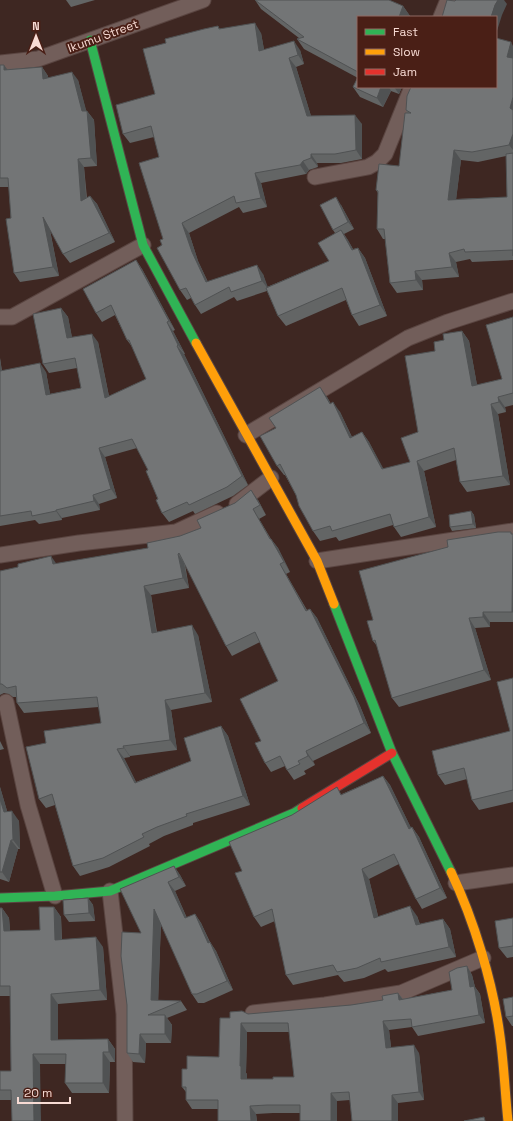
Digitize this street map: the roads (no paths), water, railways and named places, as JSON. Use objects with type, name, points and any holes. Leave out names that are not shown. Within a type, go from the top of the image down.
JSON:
[{"type":"street","name":"Ikumu Street","points":[[0,62],[38,59],[203,0]]},
{"type":"street","points":[[441,16],[448,0]]},
{"type":"street","points":[[90,40],[143,245],[246,436],[317,561],[392,753],[456,883],[474,928],[493,995],[500,1035],[508,1121]]},
{"type":"street","points":[[315,177],[368,167],[377,162],[385,154],[412,88]]},
{"type":"street","points":[[0,317],[12,317],[143,245]]},
{"type":"street","points":[[246,436],[408,338],[448,322],[513,301]]},
{"type":"street","points":[[0,555],[79,543],[176,532],[238,504],[271,478]]},
{"type":"street","points":[[317,561],[513,531]]},
{"type":"street","points":[[6,702],[28,805],[56,896]]},
{"type":"street","points":[[0,898],[56,896],[110,891],[294,813],[392,753]]},
{"type":"street","points":[[456,883],[513,875]]},
{"type":"street","points":[[110,891],[124,1014],[125,1121]]},
{"type":"street","points":[[253,1013],[401,993],[483,958]]}]
